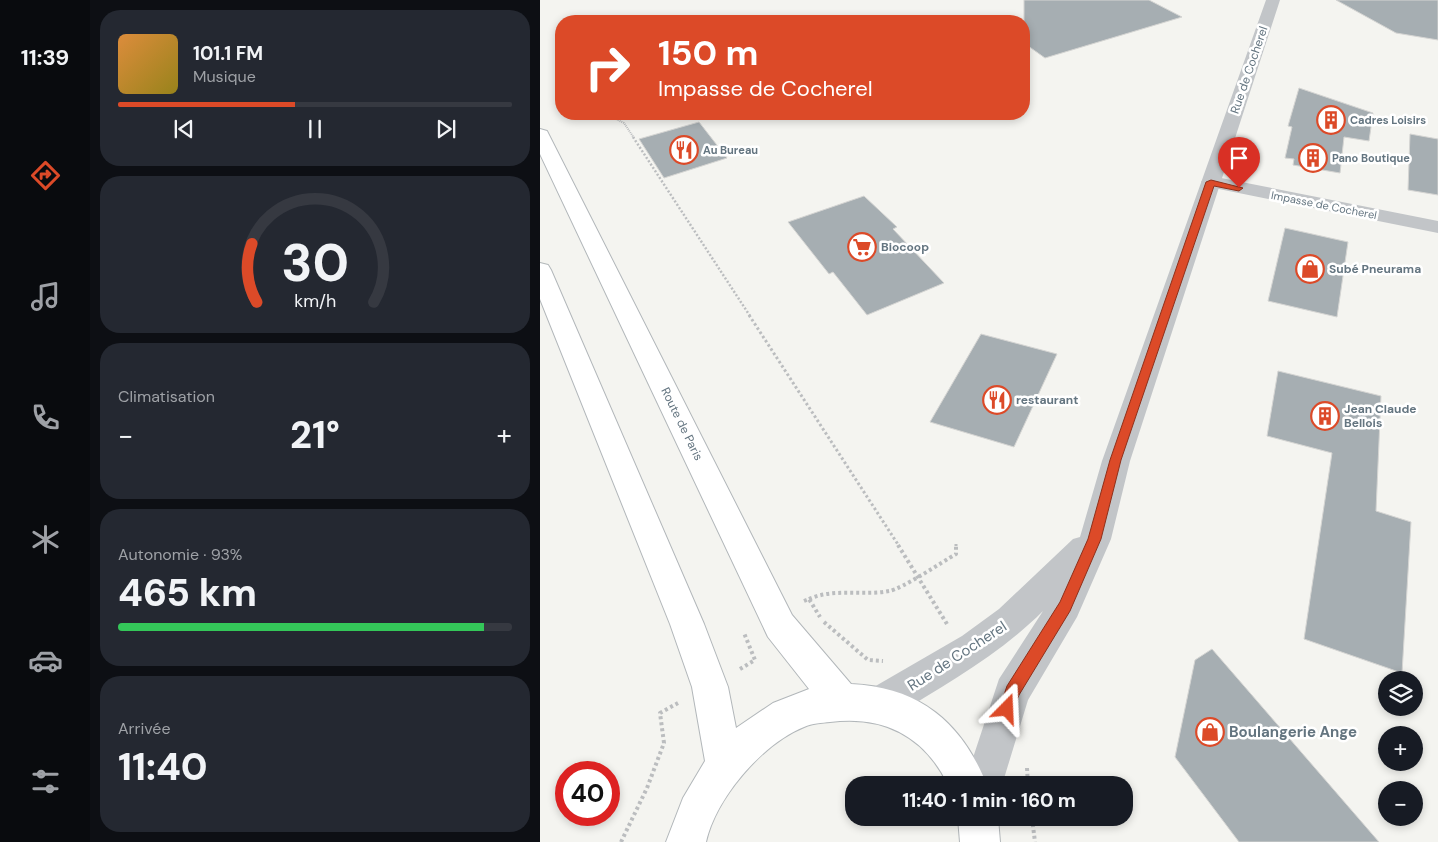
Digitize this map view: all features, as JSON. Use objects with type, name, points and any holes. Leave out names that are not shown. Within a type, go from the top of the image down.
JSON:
[{"type":"main road","name":"Route de Paris","points":[[540,136],[634,323],[780,626],[842,701]]},
{"type":"main road","points":[[540,270],[687,624],[710,687],[725,765]]},
{"type":"main road","points":[[686,842],[704,797],[725,765],[760,732],[800,710],[842,701],[880,704],[912,717],[940,739],[964,776]]},
{"type":"main road","points":[[979,826],[980,842]]},
{"type":"street","name":"Rue de Cocherel","points":[[985,776],[1012,692],[1065,606],[1094,539],[1116,460],[1273,0]]},
{"type":"street","name":"Impasse de Cocherel","points":[[1211,182],[1438,227]]},
{"type":"street","name":"Rue de Cocherel","points":[[880,704],[974,648],[1011,620],[1094,539]]},
{"type":"path","points":[[618,120],[624,123],[917,574],[951,632]]},
{"type":"path","points":[[809,599],[820,594],[861,594],[891,591],[917,574],[956,554],[956,544]]},
{"type":"path","points":[[1033,826],[1035,842]]},
{"type":"building","points":[[1024,0],[1149,0],[1182,17],[1045,58],[1030,47],[1030,15],[1024,15]]},
{"type":"building","points":[[1336,0],[1438,0],[1438,40],[1396,33]]},
{"type":"building","points":[[1299,88],[1373,113],[1369,141],[1344,137],[1340,173],[1293,165],[1294,159],[1285,158],[1292,127],[1288,126]]},
{"type":"building","name":"Au Bureau","points":[[699,122],[727,158],[664,178],[639,139]]},
{"type":"building","points":[[1410,134],[1438,139],[1438,195],[1408,190]]},
{"type":"building","name":"Biocoop","points":[[864,196],[897,227],[893,229],[944,283],[867,315],[833,272],[829,274],[788,222]]},
{"type":"building","name":"Subé Pneurama","points":[[1285,228],[1348,242],[1337,317],[1268,301]]},
{"type":"building","points":[[981,334],[1057,354],[1014,447],[930,422]]},
{"type":"building","points":[[1278,371],[1381,396],[1376,511],[1411,522],[1402,671],[1396,671],[1304,639],[1332,453],[1267,436]]},
{"type":"building","points":[[1212,649],[1379,842],[1239,842],[1175,757],[1195,660]]},
{"type":"place","name":"Cadres Loisirs","points":[[1331,120]]},
{"type":"place","name":"Au Bureau","points":[[684,150]]},
{"type":"place","name":"Pano Boutique","points":[[1313,158]]},
{"type":"place","name":"Biocoop","points":[[862,247]]},
{"type":"place","name":"Subé Pneurama","points":[[1310,269]]},
{"type":"place","name":"restaurant","points":[[997,400]]},
{"type":"place","name":"Jean Claude Bellois","points":[[1325,416]]},
{"type":"place","name":"Boulangerie Ange","points":[[1210,732]]},
{"type":"route","points":[[1007,709],[1012,692],[1065,606],[1094,539],[1116,460],[1211,182],[1239,188]]}]
